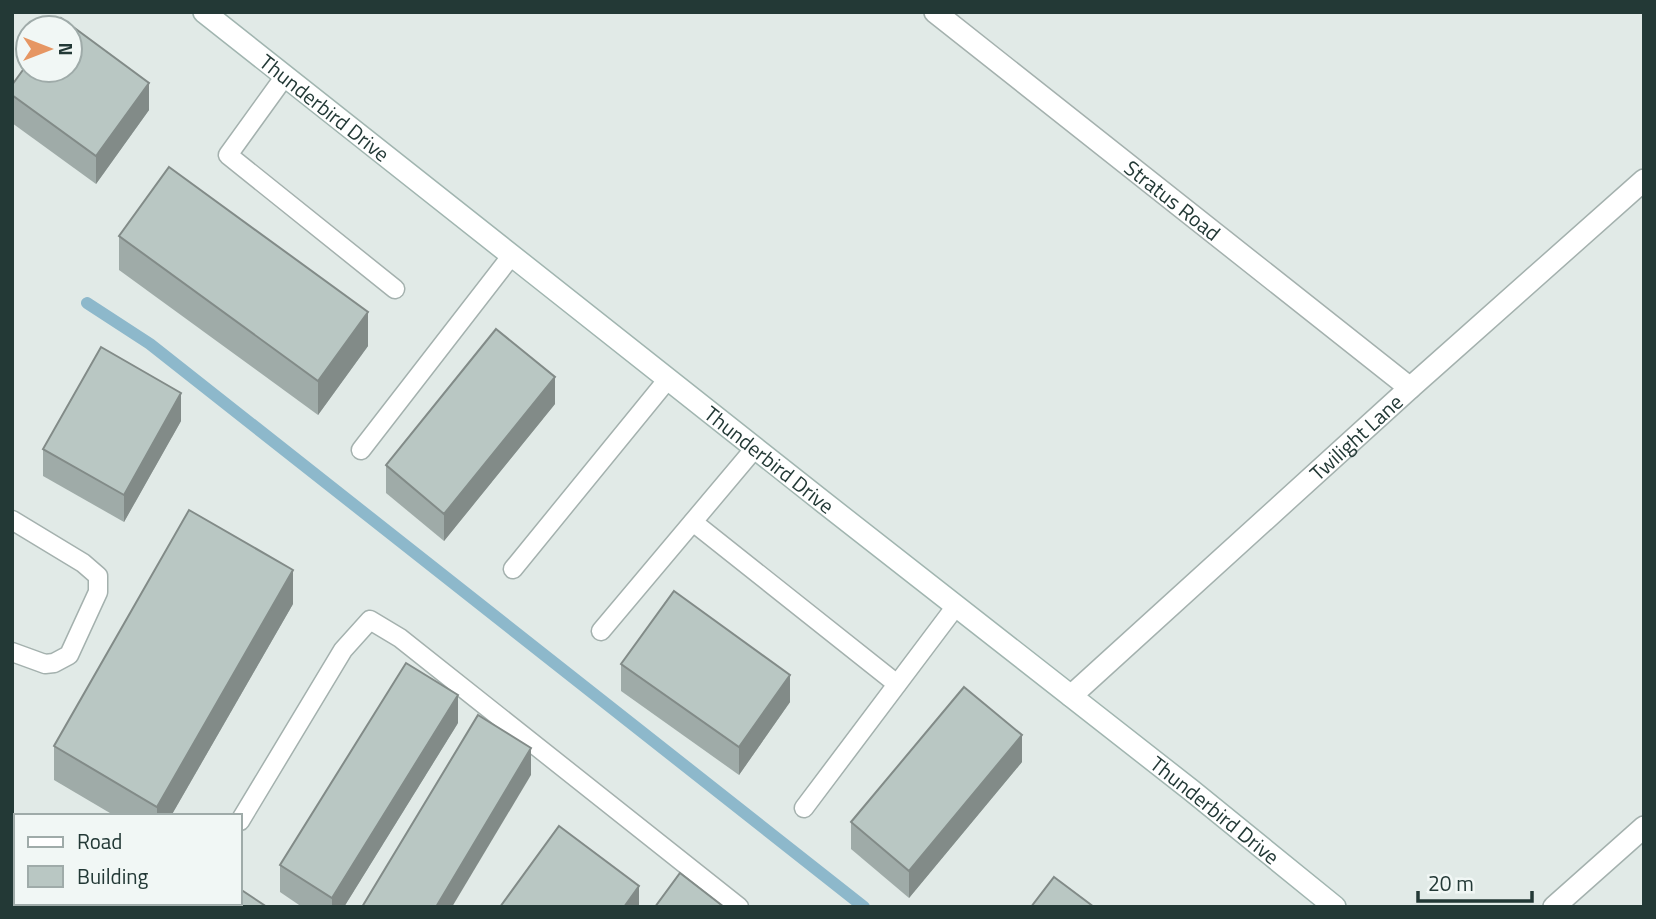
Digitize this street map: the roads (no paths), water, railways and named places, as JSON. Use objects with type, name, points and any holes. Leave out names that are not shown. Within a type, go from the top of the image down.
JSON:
[{"type":"street","name":"Thunderbird Drive","points":[[204,12],[1191,790],[1335,907]]},
{"type":"street","name":"Stratus Road","points":[[936,12],[1410,388]]},
{"type":"street","name":"Twilight Lane","points":[[1071,696],[1644,180]]},
{"type":"street","points":[[1554,907],[1644,827]]},
{"type":"lane","points":[[285,76],[228,155],[395,289]]},
{"type":"lane","points":[[361,450],[512,255]]},
{"type":"lane","points":[[513,569],[668,379]]},
{"type":"lane","points":[[601,631],[755,448]]},
{"type":"lane","points":[[12,520],[83,563],[98,576],[98,592],[69,656],[45,664],[12,652]]},
{"type":"lane","points":[[693,522],[897,684]]},
{"type":"lane","points":[[804,808],[956,606]]},
{"type":"lane","points":[[242,818],[343,650],[370,620],[400,638],[739,907]]},
{"type":"waterway","points":[[87,303],[150,344],[864,907]]}]
